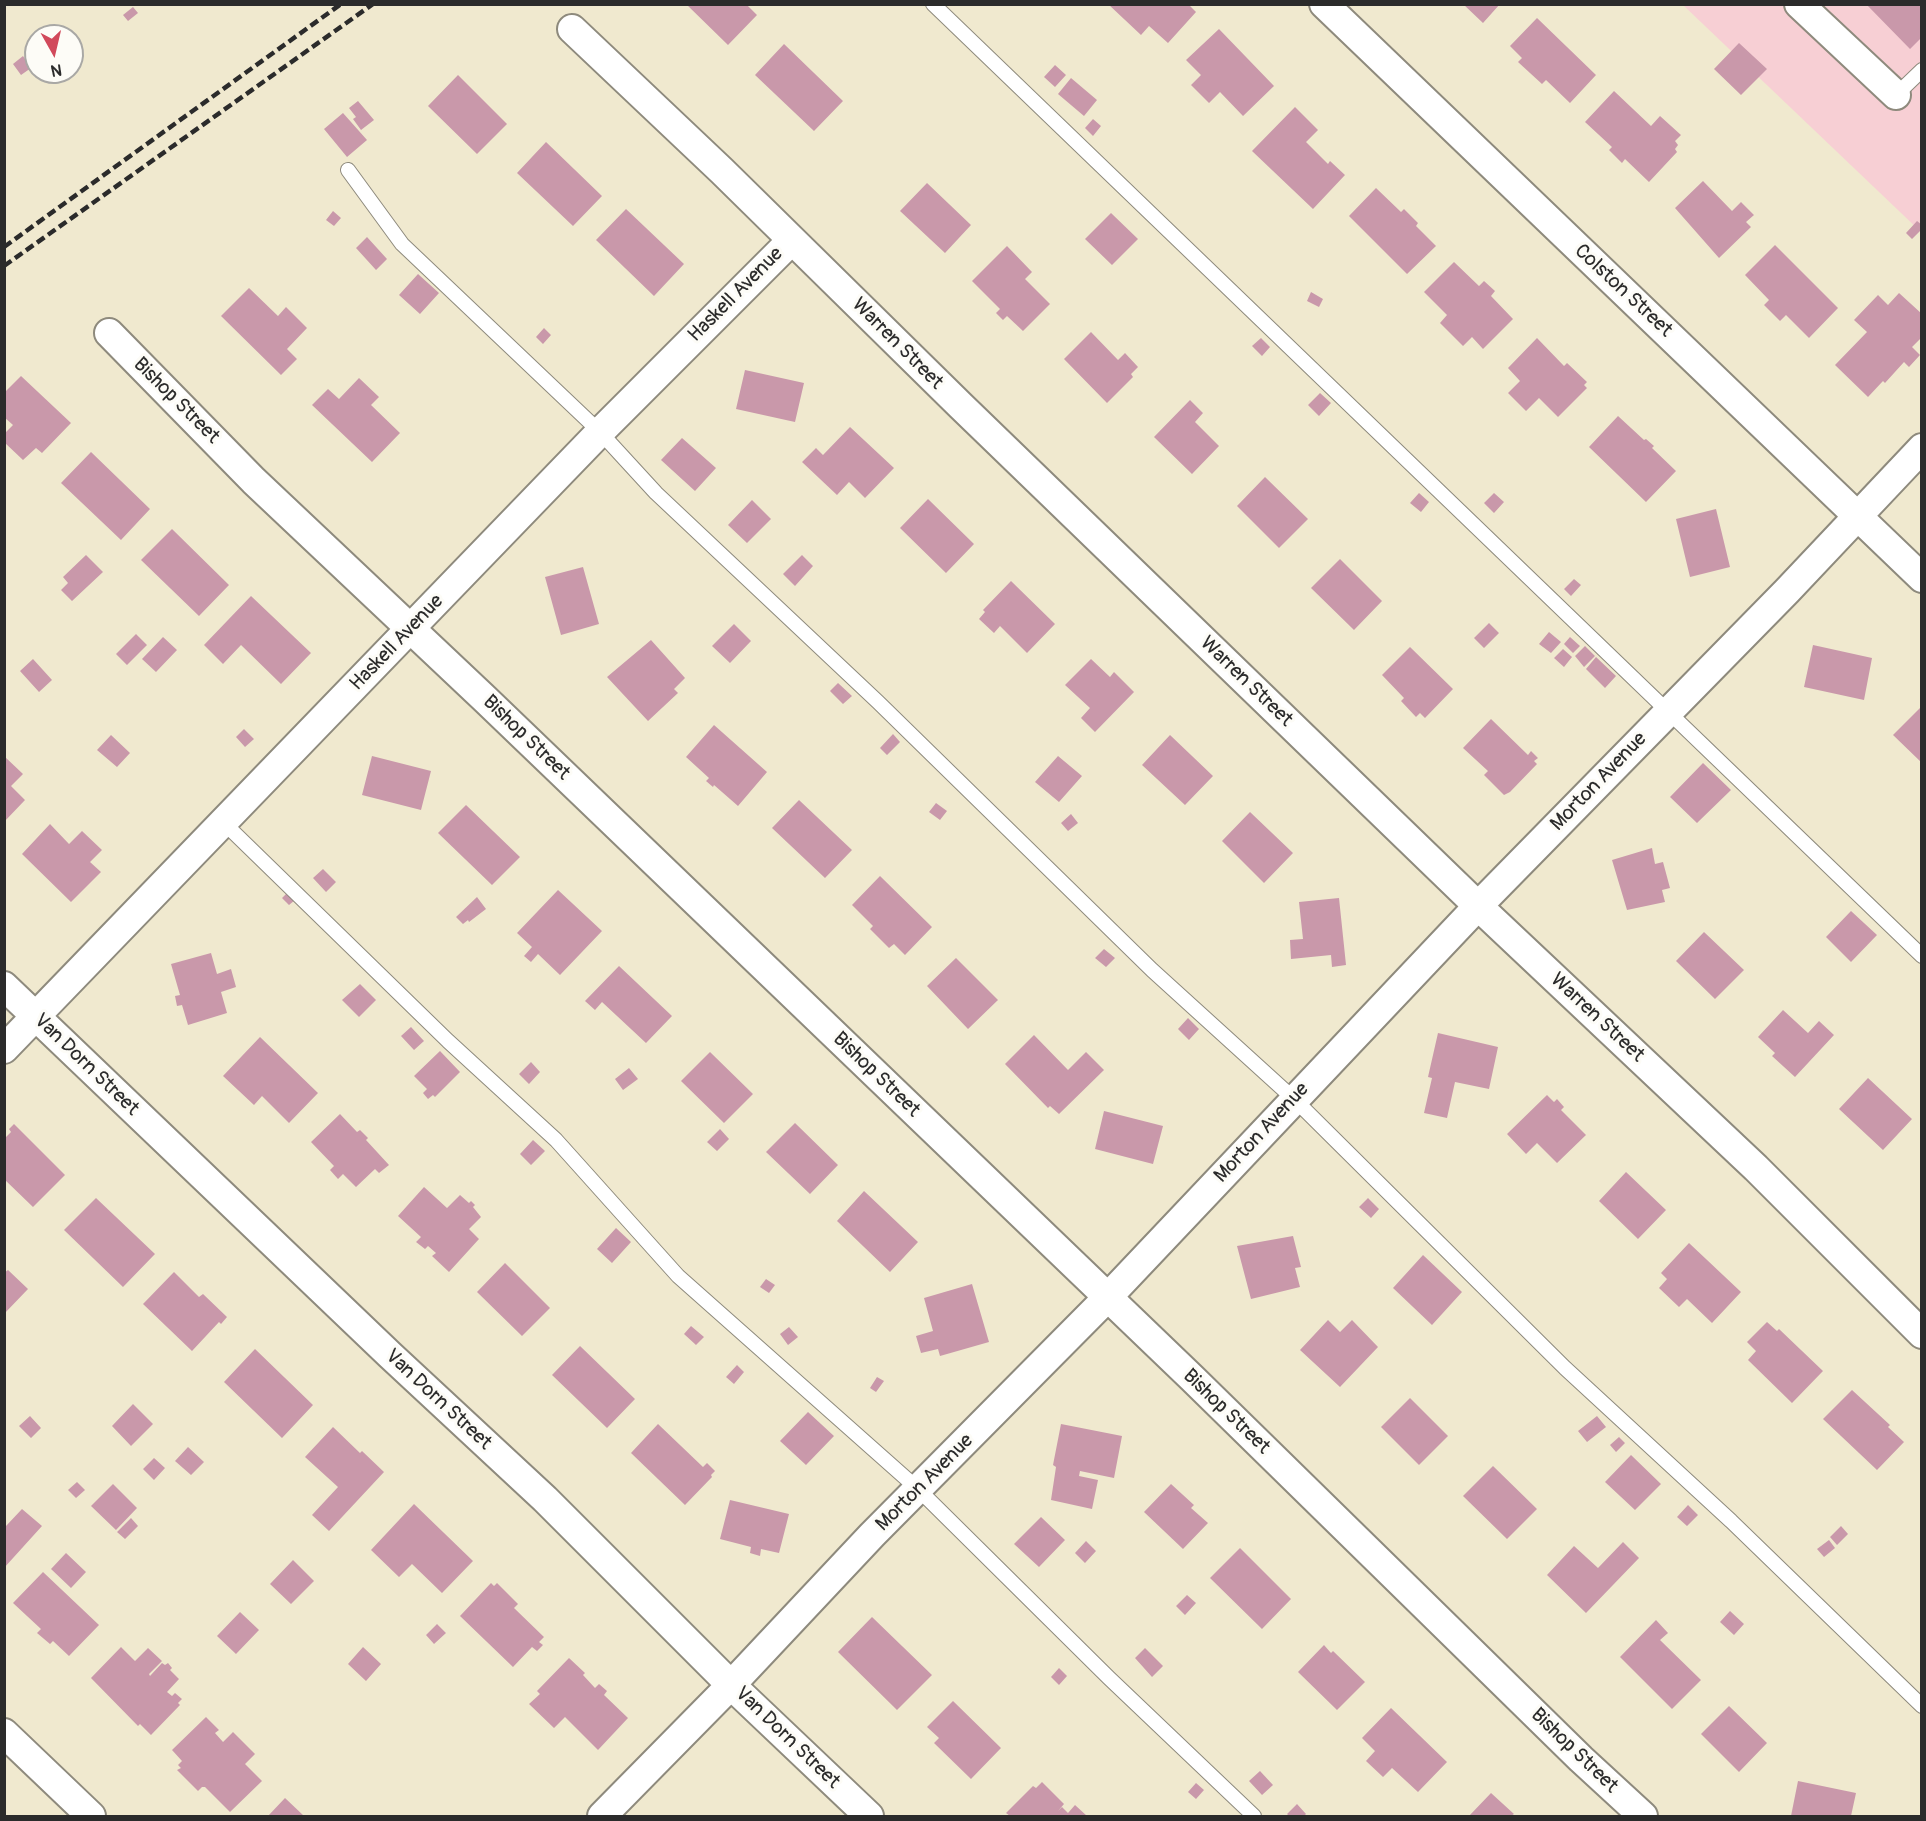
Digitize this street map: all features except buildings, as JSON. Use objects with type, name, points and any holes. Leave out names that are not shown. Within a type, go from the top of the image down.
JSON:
[{"type":"street","name":"Colston Street","points":[[1324,4],[1922,578]]},
{"type":"street","points":[[1799,4],[1896,95]]},
{"type":"street","name":"Warren Street","points":[[572,29],[1478,906],[1756,1168],[1922,1334]]},
{"type":"street","name":"Haskell Avenue","points":[[4,1049],[600,432],[792,240]]},
{"type":"street","name":"Bishop Street","points":[[109,333],[254,481],[1192,1378],[1642,1816]]},
{"type":"street","name":"Morton Avenue","points":[[602,1816],[918,1489],[1107,1298],[1478,906],[1787,591],[1922,448]]},
{"type":"street","name":"Van Dorn Street","points":[[4,986],[390,1355],[545,1499],[731,1685],[869,1816]]},
{"type":"street","points":[[4,1733],[91,1816]]},
{"type":"lane","points":[[933,4],[1922,956]]},
{"type":"lane","points":[[1896,95],[1922,70]]},
{"type":"lane","points":[[348,170],[402,244],[600,432],[656,493],[878,702],[1152,970],[1294,1099],[1564,1368],[1731,1521],[1922,1707]]},
{"type":"lane","points":[[223,822],[448,1041],[556,1140],[678,1276],[918,1489],[1109,1678],[1254,1816]]},
{"type":"shaded area","points":[[1683,5],[1921,5],[1921,232]]},
{"type":"railway","points":[[4,247],[341,4]]},
{"type":"railway","points":[[4,266],[373,4]]}]
